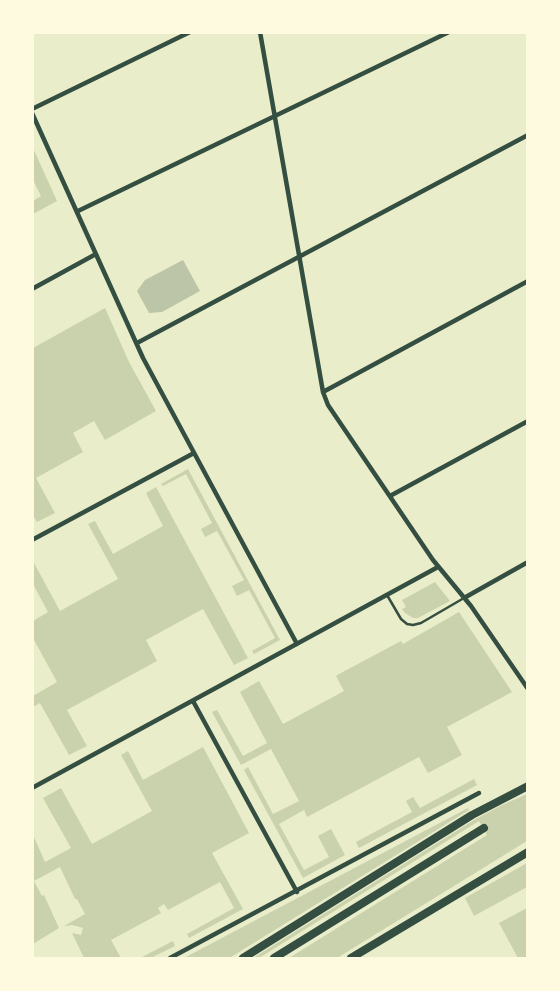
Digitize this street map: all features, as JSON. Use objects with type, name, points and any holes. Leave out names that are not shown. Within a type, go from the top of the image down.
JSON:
[{"type":"main road","points":[[243,958],[472,816],[528,786]]},
{"type":"main road","points":[[274,958],[484,828]]},
{"type":"main road","points":[[352,958],[528,852]]},
{"type":"street","points":[[32,109],[190,32]]},
{"type":"street","points":[[260,32],[323,392],[328,405],[438,567],[464,598],[528,689]]},
{"type":"street","points":[[78,212],[449,32]]},
{"type":"street","points":[[32,113],[143,358],[297,644]]},
{"type":"street","points":[[137,343],[528,135]]},
{"type":"street","points":[[32,289],[96,254]]},
{"type":"street","points":[[323,392],[528,281]]},
{"type":"street","points":[[390,496],[528,421]]},
{"type":"street","points":[[32,540],[194,453]]},
{"type":"street","points":[[464,598],[528,562]]},
{"type":"street","points":[[32,788],[438,567]]},
{"type":"street","points":[[193,701],[297,892]]},
{"type":"street","points":[[170,958],[297,892],[479,793]]},
{"type":"lane","points":[[387,595],[401,619],[407,624],[413,625],[421,623],[464,598]]},
{"type":"green space","points":[[33,148],[57,201],[33,214],[33,201],[41,196],[33,180]]},
{"type":"green space","points":[[105,308],[129,362],[156,411],[105,440],[94,421],[73,433],[83,452],[36,478],[55,513],[37,522],[32,514],[33,348]]},
{"type":"green space","points":[[188,469],[280,640],[254,654],[252,651],[275,638],[249,590],[237,596],[232,586],[244,580],[217,531],[205,537],[201,529],[212,523],[186,474],[163,486],[161,484]]},
{"type":"green space","points":[[156,487],[248,658],[234,665],[203,609],[146,640],[157,661],[67,710],[87,746],[69,755],[40,703],[33,707],[33,696],[57,682],[33,638],[33,621],[48,612],[33,584],[33,561],[60,611],[118,579],[88,524],[95,521],[113,554],[163,526],[146,493]]},
{"type":"green space","points":[[435,582],[450,601],[418,618],[413,618],[405,613],[402,609],[406,607],[402,600]]},
{"type":"green space","points":[[459,612],[512,692],[447,727],[462,755],[428,773],[419,757],[307,817],[304,810],[279,824],[304,870],[329,857],[318,836],[331,829],[345,855],[303,878],[244,770],[248,767],[273,814],[299,801],[271,749],[241,765],[212,712],[217,710],[243,756],[267,743],[240,692],[259,681],[283,724],[344,691],[336,676],[339,674],[401,641],[403,644]]},
{"type":"green space","points":[[203,747],[249,833],[212,853],[243,909],[189,938],[187,934],[234,908],[220,882],[168,910],[164,904],[158,908],[161,913],[111,940],[121,958],[84,958],[72,933],[81,935],[83,928],[72,925],[64,926],[85,914],[77,899],[75,899],[60,867],[34,881],[42,896],[44,895],[59,928],[33,944],[33,835],[45,862],[71,848],[43,798],[61,788],[92,844],[152,811],[121,755],[128,751],[143,780]]},
{"type":"green space","points":[[474,779],[477,785],[359,848],[356,842],[412,812],[406,801],[413,797],[420,808]]},
{"type":"green space","points":[[527,794],[527,841],[337,958],[289,958],[487,835],[479,821],[259,958],[253,958],[474,820]]},
{"type":"green space","points":[[468,808],[469,810],[231,957],[184,958]]},
{"type":"green space","points":[[527,863],[527,887],[474,916],[465,898]]},
{"type":"green space","points":[[527,908],[527,958],[518,958],[499,923]]},
{"type":"green space","points":[[173,941],[175,946],[151,958],[140,958]]},
{"type":"building","points":[[183,260],[200,291],[162,312],[149,313],[137,291],[145,280]]}]
